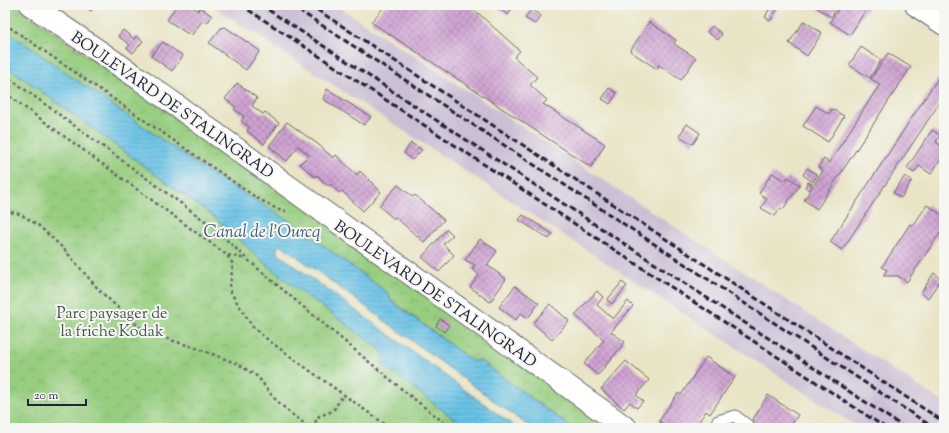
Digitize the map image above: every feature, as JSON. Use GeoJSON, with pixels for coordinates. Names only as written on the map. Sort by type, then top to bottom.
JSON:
{"type":"FeatureCollection","features":[{"type":"Feature","properties":{"kind":"street","name":"BOULEVARD DE STALINGRAD"},"geometry":{"type":"LineString","coordinates":[[31,5],[141,80],[626,428]]}},
{"type":"Feature","properties":{"kind":"street"},"geometry":{"type":"LineString","coordinates":[[916,5],[944,24]]}},
{"type":"Feature","properties":{"kind":"lane"},"geometry":{"type":"LineString","coordinates":[[713,428],[718,421],[735,416],[751,428]]}},
{"type":"Feature","properties":{"kind":"path"},"geometry":{"type":"LineString","coordinates":[[5,24],[257,198],[278,210],[294,211],[310,202]]}},
{"type":"Feature","properties":{"kind":"path"},"geometry":{"type":"LineString","coordinates":[[5,75],[212,226],[248,260],[404,391],[451,428]]}},
{"type":"Feature","properties":{"kind":"path"},"geometry":{"type":"LineString","coordinates":[[5,93],[227,255],[233,264],[230,286],[231,293],[253,327],[285,353],[390,428]]}},
{"type":"Feature","properties":{"kind":"path"},"geometry":{"type":"LineString","coordinates":[[5,211],[20,214],[38,225],[63,248],[99,290],[139,327],[158,336],[192,346],[238,364],[258,377],[273,397],[289,412],[311,428],[319,416],[332,411],[343,395]]}},
{"type":"Feature","properties":{"kind":"path"},"geometry":{"type":"LineString","coordinates":[[227,255],[248,260]]}},
{"type":"Feature","properties":{"kind":"shaded area"},"geometry":{"type":"Polygon","coordinates":[[[211,5],[336,5],[944,403],[944,428],[859,428],[211,5]]]}},
{"type":"Feature","properties":{"kind":"green space"},"geometry":{"type":"Polygon","coordinates":[[[5,5],[15,5],[304,206],[613,428],[572,428],[479,360],[472,361],[390,299],[389,294],[296,225],[208,172],[5,30],[5,5]]]}},
{"type":"Feature","properties":{"kind":"green space","name":"Parc paysager de la friche Kodak"},"geometry":{"type":"Polygon","coordinates":[[[5,65],[217,219],[260,259],[292,285],[380,349],[384,356],[383,364],[466,428],[5,428],[5,65]]]}},
{"type":"Feature","properties":{"kind":"water","name":"Canal de l'Ourcq"},"geometry":{"type":"Polygon","coordinates":[[[5,30],[208,172],[296,225],[389,294],[390,300],[472,361],[479,360],[572,428],[531,428],[283,246],[279,246],[277,248],[277,253],[517,428],[466,428],[382,364],[384,356],[380,349],[292,285],[260,259],[217,219],[5,65],[5,30]]]}},
{"type":"Feature","properties":{"kind":"building"},"geometry":{"type":"Polygon","coordinates":[[[83,5],[96,5],[91,11],[83,5]]]}},
{"type":"Feature","properties":{"kind":"building"},"geometry":{"type":"Polygon","coordinates":[[[139,5],[153,5],[150,9],[147,7],[145,9],[139,5]]]}},
{"type":"Feature","properties":{"kind":"building"},"geometry":{"type":"Polygon","coordinates":[[[177,5],[190,5],[198,11],[200,7],[212,16],[207,23],[203,20],[191,36],[167,20],[177,5]]]}},
{"type":"Feature","properties":{"kind":"building"},"geometry":{"type":"Polygon","coordinates":[[[386,5],[469,5],[520,51],[514,57],[537,77],[530,85],[547,100],[543,104],[605,144],[591,167],[371,22],[386,5]]]}},
{"type":"Feature","properties":{"kind":"building"},"geometry":{"type":"Polygon","coordinates":[[[501,5],[514,5],[508,15],[499,9],[501,5]]]}},
{"type":"Feature","properties":{"kind":"building"},"geometry":{"type":"Polygon","coordinates":[[[761,5],[780,5],[770,21],[765,17],[769,10],[761,5]]]}},
{"type":"Feature","properties":{"kind":"building"},"geometry":{"type":"Polygon","coordinates":[[[813,5],[839,5],[831,17],[813,5]]]}},
{"type":"Feature","properties":{"kind":"building"},"geometry":{"type":"Polygon","coordinates":[[[841,5],[869,5],[850,35],[830,22],[841,5]]]}},
{"type":"Feature","properties":{"kind":"building"},"geometry":{"type":"Polygon","coordinates":[[[531,9],[541,16],[535,24],[525,18],[531,9]]]}},
{"type":"Feature","properties":{"kind":"building"},"geometry":{"type":"Polygon","coordinates":[[[804,21],[822,33],[807,56],[789,43],[804,21]]]}},
{"type":"Feature","properties":{"kind":"building"},"geometry":{"type":"Polygon","coordinates":[[[649,22],[676,40],[674,44],[696,58],[681,80],[659,65],[657,69],[630,51],[649,22]]]}},
{"type":"Feature","properties":{"kind":"building"},"geometry":{"type":"Polygon","coordinates":[[[712,26],[722,34],[718,40],[707,32],[712,26]]]}},
{"type":"Feature","properties":{"kind":"building"},"geometry":{"type":"Polygon","coordinates":[[[225,27],[260,51],[246,70],[209,43],[221,28],[225,27]]]}},
{"type":"Feature","properties":{"kind":"building"},"geometry":{"type":"Polygon","coordinates":[[[123,30],[134,39],[136,36],[143,41],[133,53],[127,48],[130,45],[118,36],[123,30]]]}},
{"type":"Feature","properties":{"kind":"building"},"geometry":{"type":"Polygon","coordinates":[[[163,42],[183,56],[172,71],[151,56],[163,42]]]}},
{"type":"Feature","properties":{"kind":"building"},"geometry":{"type":"Polygon","coordinates":[[[861,47],[881,60],[870,78],[849,65],[861,47]]]}},
{"type":"Feature","properties":{"kind":"building"},"geometry":{"type":"Polygon","coordinates":[[[888,53],[911,67],[817,209],[804,200],[823,171],[818,167],[824,159],[829,163],[880,84],[871,79],[888,53]]]}},
{"type":"Feature","properties":{"kind":"building"},"geometry":{"type":"Polygon","coordinates":[[[944,69],[944,96],[842,250],[830,242],[944,69]]]}},
{"type":"Feature","properties":{"kind":"building"},"geometry":{"type":"Polygon","coordinates":[[[237,83],[257,98],[252,106],[263,114],[265,112],[279,123],[264,144],[247,131],[249,127],[241,121],[244,116],[234,109],[236,107],[225,99],[237,83]]]}},
{"type":"Feature","properties":{"kind":"building"},"geometry":{"type":"Polygon","coordinates":[[[609,88],[617,93],[610,104],[602,99],[609,88]]]}},
{"type":"Feature","properties":{"kind":"building"},"geometry":{"type":"Polygon","coordinates":[[[327,89],[371,117],[364,125],[323,99],[327,89]]]}},
{"type":"Feature","properties":{"kind":"building"},"geometry":{"type":"Polygon","coordinates":[[[816,106],[829,114],[832,109],[844,116],[828,142],[803,126],[816,106]]]}},
{"type":"Feature","properties":{"kind":"building"},"geometry":{"type":"Polygon","coordinates":[[[287,122],[319,145],[333,158],[336,155],[357,175],[360,171],[381,192],[363,211],[342,191],[339,193],[330,184],[328,186],[317,175],[315,177],[300,164],[309,155],[298,146],[287,161],[269,146],[287,122]]]}},
{"type":"Feature","properties":{"kind":"building"},"geometry":{"type":"Polygon","coordinates":[[[687,124],[700,133],[693,144],[679,136],[687,124]]]}},
{"type":"Feature","properties":{"kind":"building"},"geometry":{"type":"Polygon","coordinates":[[[932,130],[940,135],[936,142],[944,148],[944,154],[931,174],[919,166],[914,173],[907,168],[932,130]]]}},
{"type":"Feature","properties":{"kind":"building"},"geometry":{"type":"Polygon","coordinates":[[[411,143],[422,150],[412,160],[404,153],[411,143]]]}},
{"type":"Feature","properties":{"kind":"building"},"geometry":{"type":"Polygon","coordinates":[[[807,168],[818,175],[813,182],[803,175],[807,168]]]}},
{"type":"Feature","properties":{"kind":"building"},"geometry":{"type":"Polygon","coordinates":[[[772,173],[785,181],[788,177],[800,185],[783,209],[781,208],[775,216],[761,208],[767,199],[759,193],[772,173]]]}},
{"type":"Feature","properties":{"kind":"building"},"geometry":{"type":"Polygon","coordinates":[[[905,176],[912,180],[901,198],[893,193],[905,176]]]}},
{"type":"Feature","properties":{"kind":"building"},"geometry":{"type":"Polygon","coordinates":[[[808,182],[812,184],[809,190],[805,187],[808,182]]]}},
{"type":"Feature","properties":{"kind":"building"},"geometry":{"type":"Polygon","coordinates":[[[398,185],[413,197],[415,195],[444,220],[424,242],[395,217],[394,219],[379,206],[398,185]]]}},
{"type":"Feature","properties":{"kind":"building"},"geometry":{"type":"Polygon","coordinates":[[[927,205],[944,216],[944,227],[907,282],[898,276],[883,276],[887,270],[882,267],[910,224],[913,226],[927,205]]]}},
{"type":"Feature","properties":{"kind":"building"},"geometry":{"type":"Polygon","coordinates":[[[523,215],[553,234],[549,239],[519,220],[523,215]]]}},
{"type":"Feature","properties":{"kind":"building"},"geometry":{"type":"Polygon","coordinates":[[[447,229],[453,235],[443,244],[454,255],[439,272],[422,257],[447,229]]]}},
{"type":"Feature","properties":{"kind":"building"},"geometry":{"type":"Polygon","coordinates":[[[480,239],[497,251],[487,265],[506,279],[490,302],[470,287],[479,275],[472,269],[475,265],[465,260],[480,239]]]}},
{"type":"Feature","properties":{"kind":"building"},"geometry":{"type":"Polygon","coordinates":[[[934,273],[941,279],[928,298],[921,293],[934,273]]]}},
{"type":"Feature","properties":{"kind":"building"},"geometry":{"type":"Polygon","coordinates":[[[622,282],[627,286],[612,304],[607,300],[622,282]]]}},
{"type":"Feature","properties":{"kind":"building"},"geometry":{"type":"Polygon","coordinates":[[[515,286],[539,303],[528,318],[521,313],[516,320],[499,307],[515,286]]]}},
{"type":"Feature","properties":{"kind":"building"},"geometry":{"type":"Polygon","coordinates":[[[597,291],[603,297],[597,305],[613,319],[628,301],[633,306],[611,332],[625,342],[598,375],[584,364],[604,340],[575,315],[597,291]]]}},
{"type":"Feature","properties":{"kind":"building"},"geometry":{"type":"Polygon","coordinates":[[[550,304],[569,321],[552,340],[533,323],[550,304]]]}},
{"type":"Feature","properties":{"kind":"building"},"geometry":{"type":"Polygon","coordinates":[[[440,319],[449,325],[444,332],[436,326],[440,319]]]}},
{"type":"Feature","properties":{"kind":"building"},"geometry":{"type":"Polygon","coordinates":[[[706,357],[735,377],[710,414],[706,411],[695,428],[659,428],[662,423],[659,421],[678,393],[681,395],[706,357]]]}},
{"type":"Feature","properties":{"kind":"building"},"geometry":{"type":"Polygon","coordinates":[[[626,361],[649,380],[636,395],[643,401],[637,408],[630,402],[624,409],[601,389],[626,361]]]}},
{"type":"Feature","properties":{"kind":"building"},"geometry":{"type":"Polygon","coordinates":[[[768,395],[798,415],[789,428],[757,428],[750,424],[768,395]]]}},
{"type":"Feature","properties":{"kind":"railway"},"geometry":{"type":"LineString","coordinates":[[241,5],[886,428]]}},
{"type":"Feature","properties":{"kind":"railway"},"geometry":{"type":"LineString","coordinates":[[261,5],[905,428]]}},
{"type":"Feature","properties":{"kind":"railway"},"geometry":{"type":"LineString","coordinates":[[291,5],[934,428]]}},
{"type":"Feature","properties":{"kind":"railway"},"geometry":{"type":"LineString","coordinates":[[310,5],[944,422]]}}]}
